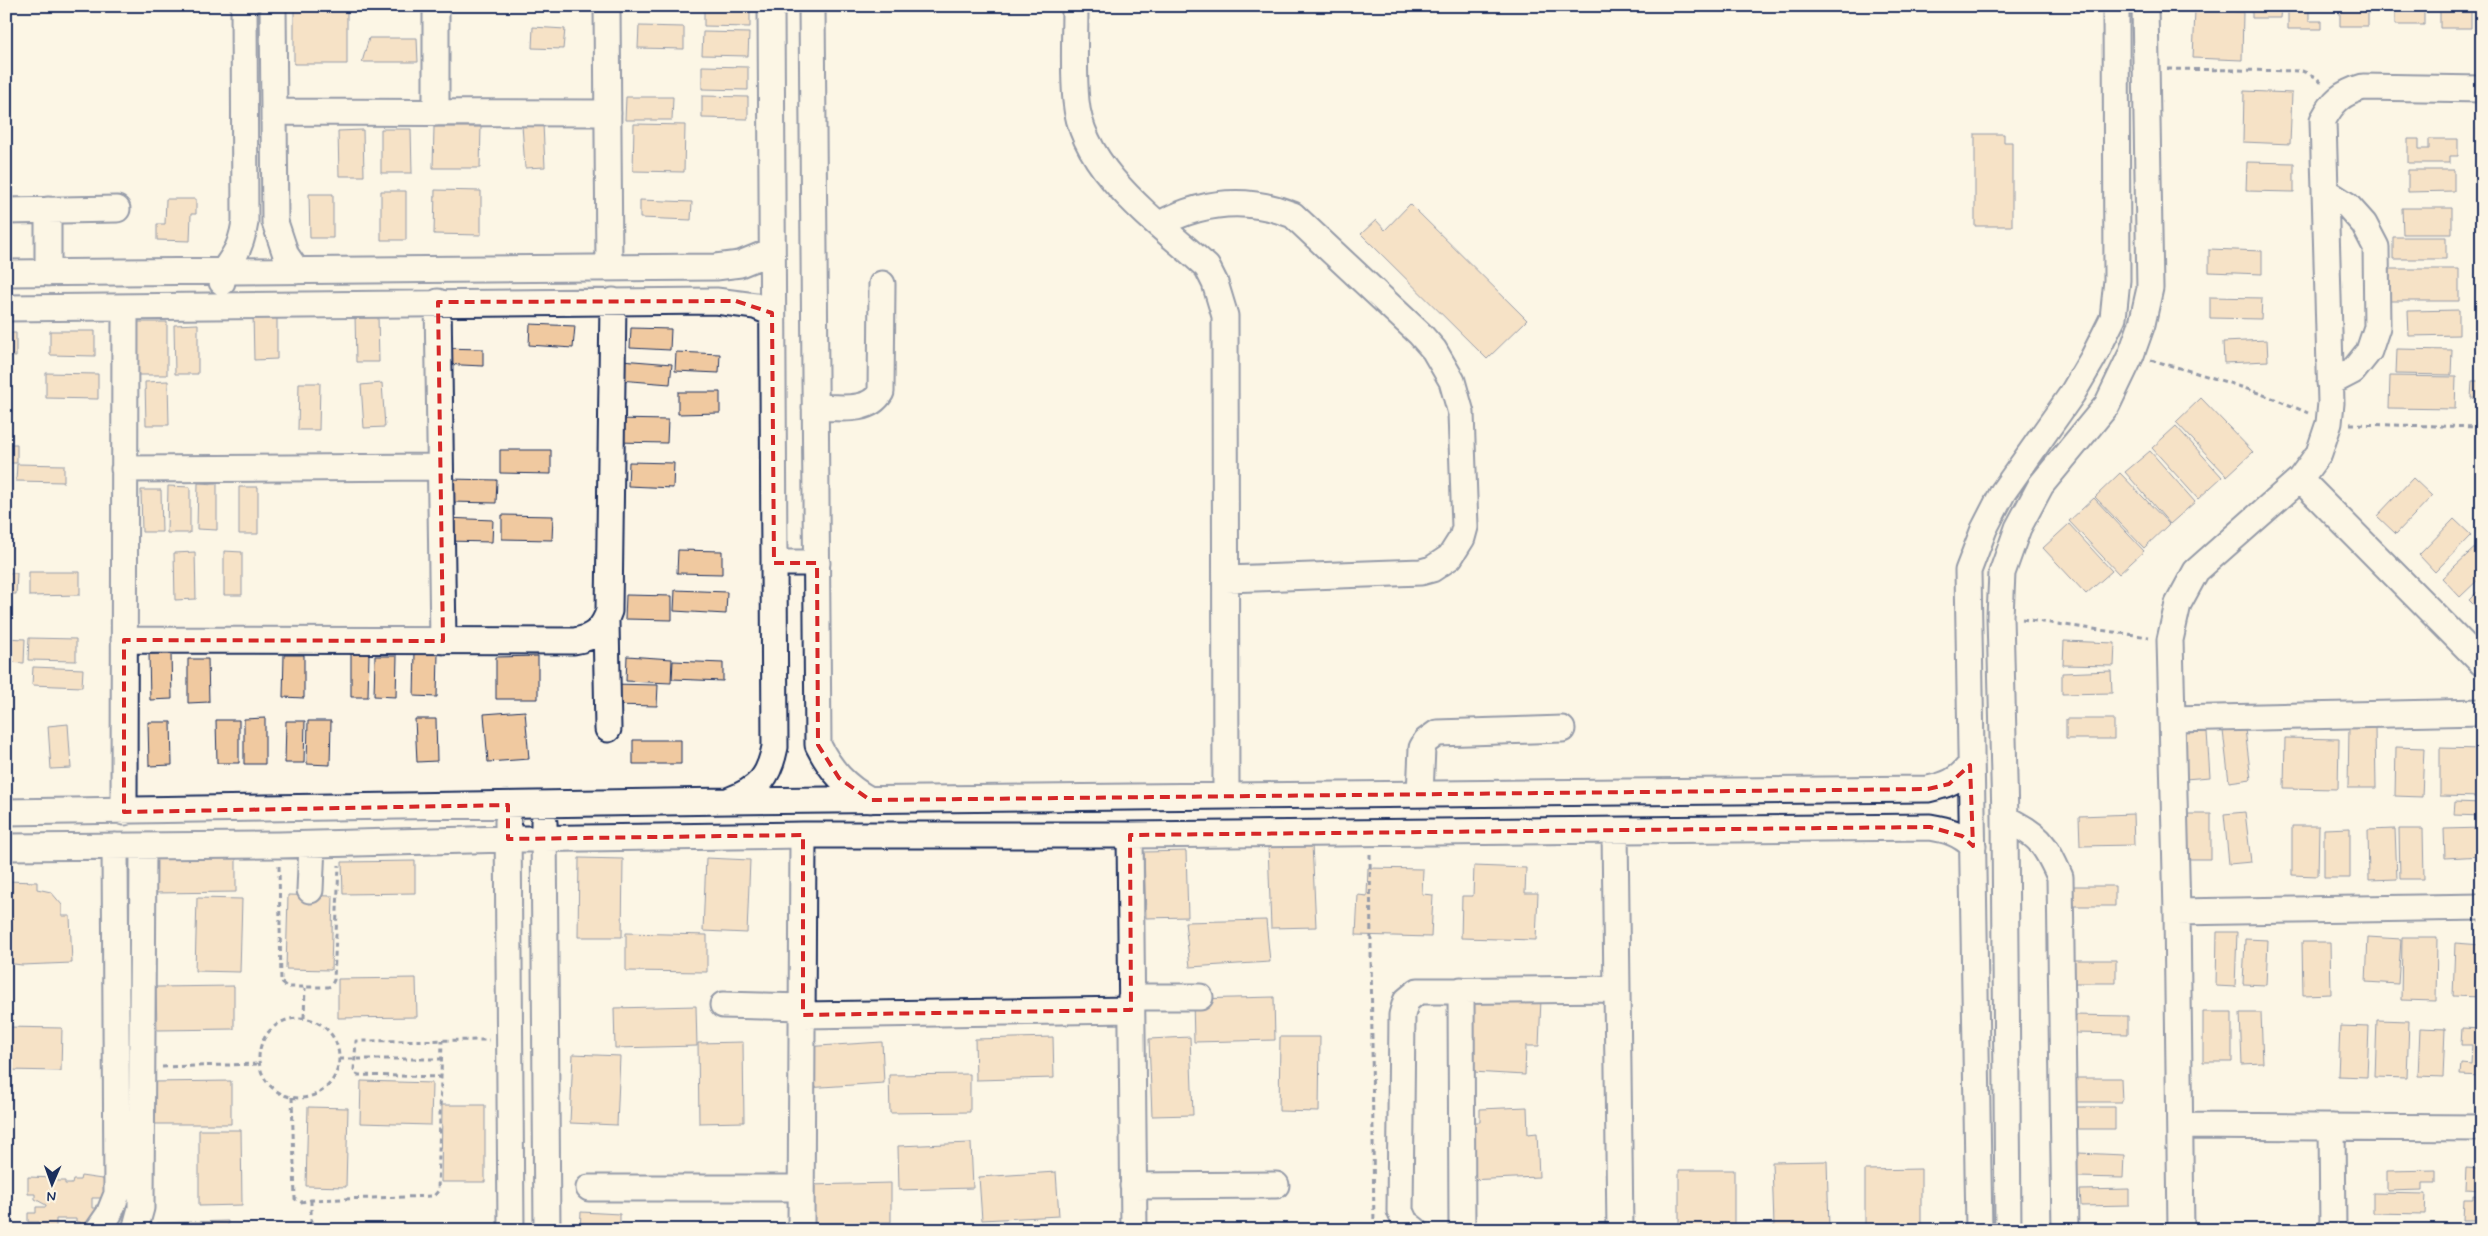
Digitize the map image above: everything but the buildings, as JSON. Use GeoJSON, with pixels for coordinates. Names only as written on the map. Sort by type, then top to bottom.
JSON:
{"type":"FeatureCollection","features":[{"type":"Feature","properties":{"kind":"street"},"geometry":{"type":"LineString","coordinates":[[222,305],[222,272],[234,257],[242,240],[245,222],[244,6]]}},
{"type":"Feature","properties":{"kind":"street"},"geometry":{"type":"LineString","coordinates":[[273,6],[275,222],[286,255],[297,271]]}},
{"type":"Feature","properties":{"kind":"street"},"geometry":{"type":"LineString","coordinates":[[436,6],[436,112]]}},
{"type":"Feature","properties":{"kind":"street"},"geometry":{"type":"LineString","coordinates":[[607,6],[609,268]]}},
{"type":"Feature","properties":{"kind":"street"},"geometry":{"type":"LineString","coordinates":[[729,801],[747,794],[761,782],[771,765],[775,747],[771,6]]}},
{"type":"Feature","properties":{"kind":"street"},"geometry":{"type":"LineString","coordinates":[[812,6],[818,745],[827,763],[838,778],[853,791],[870,800]]}},
{"type":"Feature","properties":{"kind":"street"},"geometry":{"type":"LineString","coordinates":[[1075,6],[1076,102],[1086,141],[1105,172],[1207,267],[1215,283],[1225,316],[1226,796]]}},
{"type":"Feature","properties":{"kind":"street"},"geometry":{"type":"LineString","coordinates":[[1979,1230],[1968,571],[1984,529],[2003,492],[2072,394],[2113,318],[2117,280],[2118,131],[2116,6]]}},
{"type":"Feature","properties":{"kind":"street"},"geometry":{"type":"LineString","coordinates":[[2008,1230],[2005,818],[2000,616],[2002,573],[2018,528],[2041,485],[2107,405],[2131,355],[2142,324],[2150,288],[2144,69],[2145,6]]}},
{"type":"Feature","properties":{"kind":"street"},"geometry":{"type":"LineString","coordinates":[[2181,1230],[2177,912],[2170,640],[2178,604],[2196,571],[2300,479],[2319,453],[2330,423],[2323,120],[2332,104],[2346,92],[2363,87],[2482,88]]}},
{"type":"Feature","properties":{"kind":"street"},"geometry":{"type":"LineString","coordinates":[[274,112],[608,113]]}},
{"type":"Feature","properties":{"kind":"street"},"geometry":{"type":"LineString","coordinates":[[2118,131],[2146,131]]}},
{"type":"Feature","properties":{"kind":"street"},"geometry":{"type":"LineString","coordinates":[[2325,191],[2347,205],[2359,218],[2376,247],[2377,327],[2369,351],[2352,371],[2330,383]]}},
{"type":"Feature","properties":{"kind":"street"},"geometry":{"type":"LineString","coordinates":[[1160,224],[1195,208],[1232,203],[1266,206],[1293,215],[1420,334],[1434,350],[1452,381],[1461,413],[1465,527],[1457,548],[1442,564],[1421,572],[1226,579]]}},
{"type":"Feature","properties":{"kind":"street"},"geometry":{"type":"LineString","coordinates":[[6,211],[117,209]]}},
{"type":"Feature","properties":{"kind":"street"},"geometry":{"type":"LineString","coordinates":[[48,210],[48,273]]}},
{"type":"Feature","properties":{"kind":"street"},"geometry":{"type":"LineString","coordinates":[[245,222],[275,222]]}},
{"type":"Feature","properties":{"kind":"street"},"geometry":{"type":"LineString","coordinates":[[6,273],[716,267],[740,264],[772,251]]}},
{"type":"Feature","properties":{"kind":"street"},"geometry":{"type":"LineString","coordinates":[[716,267],[716,301]]}},
{"type":"Feature","properties":{"kind":"street"},"geometry":{"type":"LineString","coordinates":[[815,407],[860,408],[874,402],[880,392],[882,284]]}},
{"type":"Feature","properties":{"kind":"street"},"geometry":{"type":"LineString","coordinates":[[608,729],[606,622],[610,610],[613,301]]}},
{"type":"Feature","properties":{"kind":"street"},"geometry":{"type":"LineString","coordinates":[[6,308],[438,302],[716,301],[755,306],[772,313]]}},
{"type":"Feature","properties":{"kind":"street"},"geometry":{"type":"LineString","coordinates":[[438,302],[443,641]]}},
{"type":"Feature","properties":{"kind":"street"},"geometry":{"type":"LineString","coordinates":[[124,812],[125,307]]}},
{"type":"Feature","properties":{"kind":"street"},"geometry":{"type":"LineString","coordinates":[[124,469],[440,467]]}},
{"type":"Feature","properties":{"kind":"street"},"geometry":{"type":"LineString","coordinates":[[2300,479],[2482,662]]}},
{"type":"Feature","properties":{"kind":"street"},"geometry":{"type":"LineString","coordinates":[[774,563],[817,563]]}},
{"type":"Feature","properties":{"kind":"street"},"geometry":{"type":"LineString","coordinates":[[124,640],[574,640],[587,639],[598,632],[606,622]]}},
{"type":"Feature","properties":{"kind":"street"},"geometry":{"type":"LineString","coordinates":[[2172,719],[2482,712]]}},
{"type":"Feature","properties":{"kind":"street"},"geometry":{"type":"LineString","coordinates":[[1420,794],[1422,748],[1426,741],[1438,733],[1562,729]]}},
{"type":"Feature","properties":{"kind":"street"},"geometry":{"type":"LineString","coordinates":[[6,812],[124,812],[729,801],[1928,789],[1949,784],[1960,777],[1970,765]]}},
{"type":"Feature","properties":{"kind":"street"},"geometry":{"type":"LineString","coordinates":[[544,804],[547,1230]]}},
{"type":"Feature","properties":{"kind":"street"},"geometry":{"type":"LineString","coordinates":[[508,805],[511,1230]]}},
{"type":"Feature","properties":{"kind":"street"},"geometry":{"type":"LineString","coordinates":[[2005,818],[2034,834],[2050,854],[2060,877],[2066,1230]]}},
{"type":"Feature","properties":{"kind":"street"},"geometry":{"type":"LineString","coordinates":[[6,846],[312,845],[508,838],[803,835],[1130,835],[1930,827],[1950,830],[1962,836],[1973,846]]}},
{"type":"Feature","properties":{"kind":"street"},"geometry":{"type":"LineString","coordinates":[[1615,831],[1620,1230]]}},
{"type":"Feature","properties":{"kind":"street"},"geometry":{"type":"LineString","coordinates":[[801,1230],[803,835]]}},
{"type":"Feature","properties":{"kind":"street"},"geometry":{"type":"LineString","coordinates":[[1130,835],[1134,1230]]}},
{"type":"Feature","properties":{"kind":"street"},"geometry":{"type":"LineString","coordinates":[[310,890],[312,845]]}},
{"type":"Feature","properties":{"kind":"street"},"geometry":{"type":"LineString","coordinates":[[98,1230],[110,1214],[117,1194],[115,846]]}},
{"type":"Feature","properties":{"kind":"street"},"geometry":{"type":"LineString","coordinates":[[135,1230],[141,1208],[143,846]]}},
{"type":"Feature","properties":{"kind":"street"},"geometry":{"type":"LineString","coordinates":[[2177,912],[2482,907]]}},
{"type":"Feature","properties":{"kind":"street"},"geometry":{"type":"LineString","coordinates":[[1415,1230],[1405,1222],[1400,1211],[1402,1015],[1406,1001],[1418,991],[1617,989]]}},
{"type":"Feature","properties":{"kind":"street"},"geometry":{"type":"LineString","coordinates":[[1461,990],[1462,1230]]}},
{"type":"Feature","properties":{"kind":"street"},"geometry":{"type":"LineString","coordinates":[[723,1005],[803,1011],[1131,1003],[1200,997]]}},
{"type":"Feature","properties":{"kind":"street"},"geometry":{"type":"LineString","coordinates":[[2180,1126],[2482,1128]]}},
{"type":"Feature","properties":{"kind":"street"},"geometry":{"type":"LineString","coordinates":[[2332,1127],[2333,1230]]}},
{"type":"Feature","properties":{"kind":"street"},"geometry":{"type":"LineString","coordinates":[[1133,1186],[1276,1185]]}},
{"type":"Feature","properties":{"kind":"street"},"geometry":{"type":"LineString","coordinates":[[589,1188],[802,1188]]}},
{"type":"Feature","properties":{"kind":"path"},"geometry":{"type":"LineString","coordinates":[[2144,69],[2302,71],[2316,78],[2327,89],[2332,104]]}},
{"type":"Feature","properties":{"kind":"path"},"geometry":{"type":"LineString","coordinates":[[2131,355],[2232,383],[2272,397],[2330,423],[2482,427]]}},
{"type":"Feature","properties":{"kind":"path"},"geometry":{"type":"LineString","coordinates":[[2000,616],[2170,640]]}},
{"type":"Feature","properties":{"kind":"path"},"geometry":{"type":"LineString","coordinates":[[1369,833],[1374,1230]]}},
{"type":"Feature","properties":{"kind":"path"},"geometry":{"type":"LineString","coordinates":[[279,845],[281,982],[287,987],[305,988],[328,987],[333,984],[340,844]]}},
{"type":"Feature","properties":{"kind":"path"},"geometry":{"type":"LineString","coordinates":[[304,1018],[305,988]]}},
{"type":"Feature","properties":{"kind":"path"},"geometry":{"type":"LineString","coordinates":[[304,1018],[322,1025],[329,1032],[338,1049],[339,1058],[336,1073],[328,1086],[312,1096],[292,1098],[274,1090],[262,1074],[259,1064],[261,1043],[270,1030],[283,1021],[304,1018]]}},
{"type":"Feature","properties":{"kind":"path"},"geometry":{"type":"LineString","coordinates":[[442,1076],[358,1075],[354,1070],[355,1043],[358,1040],[510,1040]]}},
{"type":"Feature","properties":{"kind":"path"},"geometry":{"type":"LineString","coordinates":[[292,1098],[293,1196],[301,1202],[311,1200],[434,1196],[437,1194],[442,1040]]}},
{"type":"Feature","properties":{"kind":"path"},"geometry":{"type":"LineString","coordinates":[[339,1058],[442,1059]]}},
{"type":"Feature","properties":{"kind":"path"},"geometry":{"type":"LineString","coordinates":[[142,1067],[259,1064]]}},
{"type":"Feature","properties":{"kind":"path"},"geometry":{"type":"LineString","coordinates":[[311,1200],[311,1230]]}},
{"type":"Feature","properties":{"kind":"highlighted area"},"geometry":{"type":"Polygon","coordinates":[[[736,301],[772,313],[774,563],[817,563],[818,745],[839,778],[870,800],[1928,789],[1949,784],[1970,765],[1973,846],[1962,836],[1930,827],[1130,835],[1131,1010],[803,1015],[803,835],[508,839],[508,805],[124,812],[124,640],[443,641],[438,302],[736,301]]]}}]}
